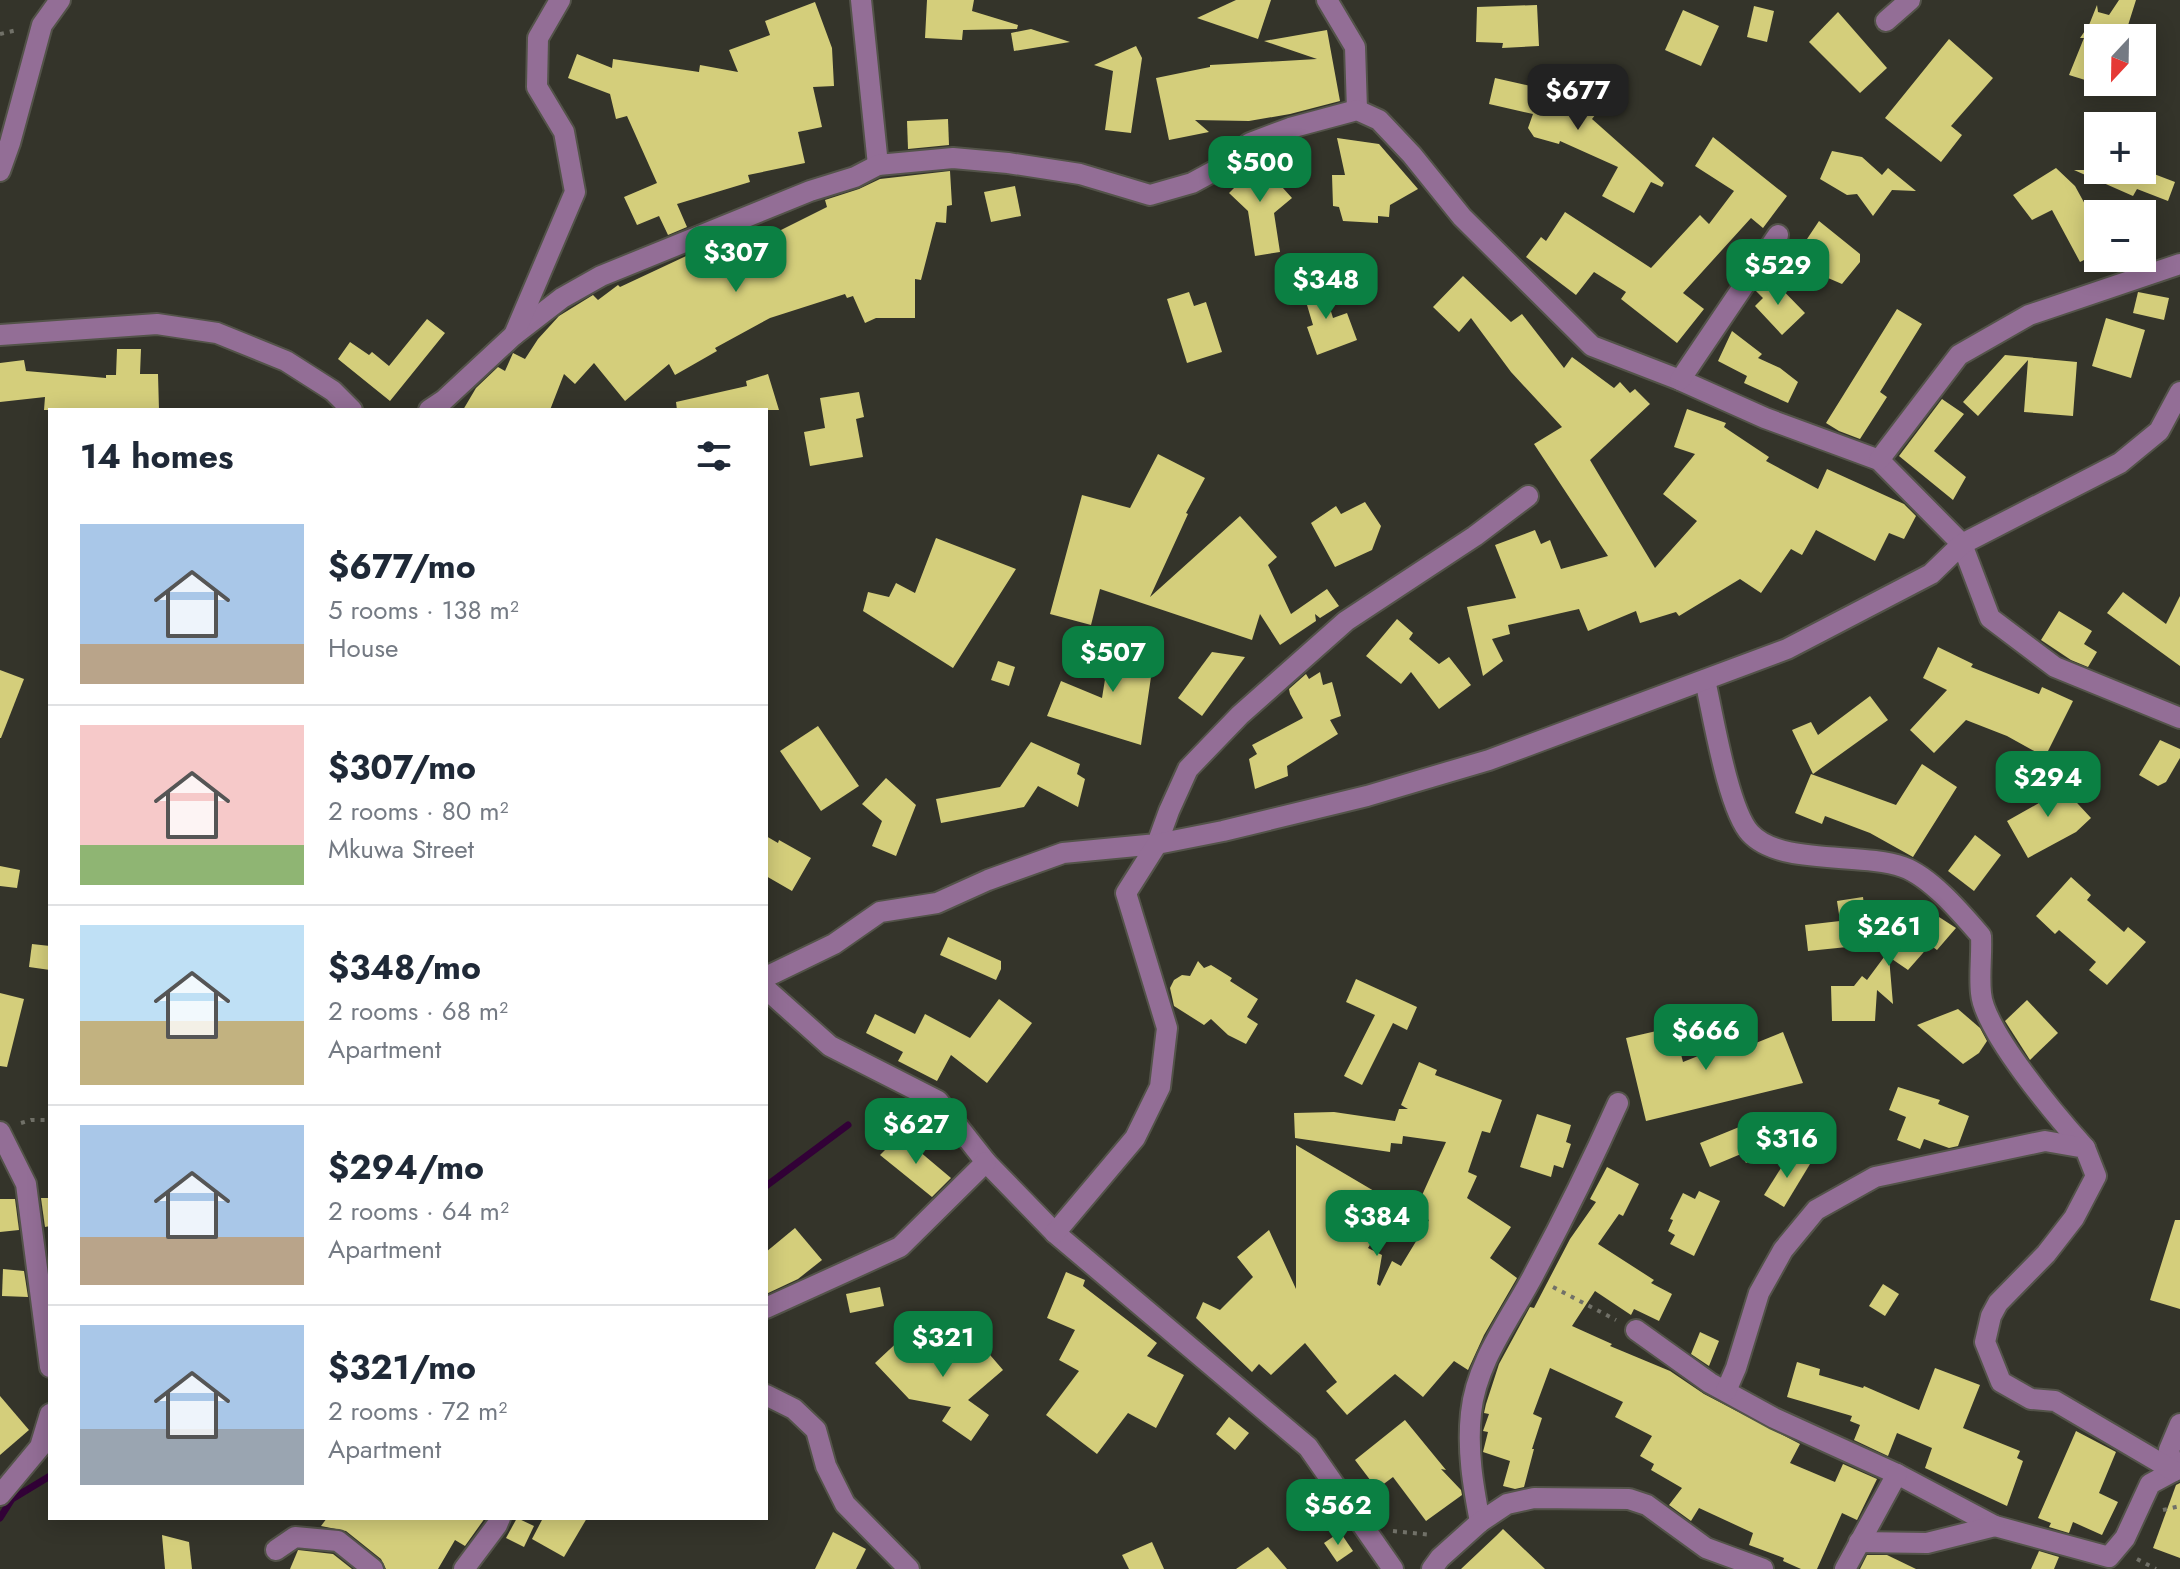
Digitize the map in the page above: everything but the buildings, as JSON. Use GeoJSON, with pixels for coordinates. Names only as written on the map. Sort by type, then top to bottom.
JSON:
{"type":"FeatureCollection","features":[{"type":"Feature","properties":{"kind":"street"},"geometry":{"type":"LineString","coordinates":[[0,171],[42,25],[60,0]]}},
{"type":"Feature","properties":{"kind":"street"},"geometry":{"type":"LineString","coordinates":[[514,335],[575,192],[564,132],[537,87],[538,38],[560,0]]}},
{"type":"Feature","properties":{"kind":"street"},"geometry":{"type":"LineString","coordinates":[[861,0],[878,165]]}},
{"type":"Feature","properties":{"kind":"street"},"geometry":{"type":"LineString","coordinates":[[1327,0],[1355,47],[1357,110]]}},
{"type":"Feature","properties":{"kind":"street"},"geometry":{"type":"LineString","coordinates":[[1886,21],[1910,0]]}},
{"type":"Feature","properties":{"kind":"street"},"geometry":{"type":"LineString","coordinates":[[432,408],[514,335],[562,298],[601,276],[810,191],[855,177],[878,165],[953,158],[1008,163],[1080,174],[1150,195],[1204,177],[1250,143],[1290,128],[1357,110],[1379,120],[1462,217],[1592,346],[1680,380],[1765,418],[1879,460],[1962,544],[1990,618],[2055,667],[2180,718]]}},
{"type":"Feature","properties":{"kind":"street"},"geometry":{"type":"LineString","coordinates":[[1680,380],[1778,235]]}},
{"type":"Feature","properties":{"kind":"street"},"geometry":{"type":"LineString","coordinates":[[1879,460],[1959,355],[2029,315],[2180,264]]}},
{"type":"Feature","properties":{"kind":"street"},"geometry":{"type":"LineString","coordinates":[[0,335],[157,324],[217,333],[286,361],[333,391],[350,408]]}},
{"type":"Feature","properties":{"kind":"street"},"geometry":{"type":"LineString","coordinates":[[768,976],[834,944],[880,912],[937,903],[988,880],[1063,853],[1157,844],[1380,792],[1489,760],[1787,649],[1931,574],[1962,544],[2120,463],[2159,431],[2180,392]]}},
{"type":"Feature","properties":{"kind":"street"},"geometry":{"type":"LineString","coordinates":[[1055,1233],[1135,1138],[1160,1087],[1167,1028],[1126,893],[1157,844],[1188,769],[1240,715],[1346,621],[1475,536],[1528,496]]}},
{"type":"Feature","properties":{"kind":"street"},"geometry":{"type":"LineString","coordinates":[[1705,680],[1734,805],[1750,833],[1781,852],[1905,867],[1948,898],[1981,936],[1980,994],[1987,1014],[2057,1117],[2085,1148],[2096,1176],[2074,1218],[2056,1242],[1998,1303],[1991,1316],[1985,1342],[2001,1382],[2031,1399],[2055,1401],[2174,1471]]}},
{"type":"Feature","properties":{"kind":"street"},"geometry":{"type":"LineString","coordinates":[[768,991],[830,1046],[938,1101],[986,1162],[1055,1233],[1308,1447],[1393,1569]]}},
{"type":"Feature","properties":{"kind":"street"},"geometry":{"type":"LineString","coordinates":[[1480,1522],[1469,1460],[1471,1410],[1478,1384],[1497,1339],[1533,1277],[1618,1103]]}},
{"type":"Feature","properties":{"kind":"street"},"geometry":{"type":"LineString","coordinates":[[5,1130],[26,1184],[48,1352]]}},
{"type":"Feature","properties":{"kind":"street"},"geometry":{"type":"LineString","coordinates":[[1726,1391],[1759,1293],[1783,1250],[1816,1210],[1875,1177],[2045,1141],[2085,1148]]}},
{"type":"Feature","properties":{"kind":"street"},"geometry":{"type":"LineString","coordinates":[[768,1307],[900,1247],[986,1162]]}},
{"type":"Feature","properties":{"kind":"street"},"geometry":{"type":"LineString","coordinates":[[1636,1330],[1710,1383],[1774,1418],[1897,1474],[1995,1526],[2109,1557],[2125,1538],[2150,1484],[2174,1471]]}},
{"type":"Feature","properties":{"kind":"street"},"geometry":{"type":"LineString","coordinates":[[768,1396],[794,1409],[816,1430],[826,1466],[845,1504],[909,1569]]}},
{"type":"Feature","properties":{"kind":"street"},"geometry":{"type":"LineString","coordinates":[[2174,1471],[2169,1450],[2180,1424]]}},
{"type":"Feature","properties":{"kind":"street"},"geometry":{"type":"LineString","coordinates":[[0,1495],[45,1445]]}},
{"type":"Feature","properties":{"kind":"street"},"geometry":{"type":"LineString","coordinates":[[1845,1569],[1897,1474]]}},
{"type":"Feature","properties":{"kind":"street"},"geometry":{"type":"LineString","coordinates":[[1432,1569],[1480,1522],[1507,1504],[1534,1498],[1629,1499],[1647,1505],[1706,1548],[1763,1569]]}},
{"type":"Feature","properties":{"kind":"street"},"geometry":{"type":"LineString","coordinates":[[464,1569],[499,1520]]}},
{"type":"Feature","properties":{"kind":"street"},"geometry":{"type":"LineString","coordinates":[[1859,1542],[1927,1543],[1995,1526]]}},
{"type":"Feature","properties":{"kind":"street"},"geometry":{"type":"LineString","coordinates":[[276,1550],[295,1537],[338,1541],[373,1569]]}},
{"type":"Feature","properties":{"kind":"path"},"geometry":{"type":"LineString","coordinates":[[5,1130],[31,1120],[48,1120]]}},
{"type":"Feature","properties":{"kind":"path"},"geometry":{"type":"LineString","coordinates":[[1533,1277],[1636,1330]]}},
{"type":"Feature","properties":{"kind":"path"},"geometry":{"type":"LineString","coordinates":[[1364,1525],[1430,1536],[1443,1532]]}},
{"type":"Feature","properties":{"kind":"waterway"},"geometry":{"type":"LineString","coordinates":[[768,1185],[848,1125]]}},
{"type":"Feature","properties":{"kind":"waterway"},"geometry":{"type":"LineString","coordinates":[[0,1518],[12,1499],[48,1477]]}}]}
